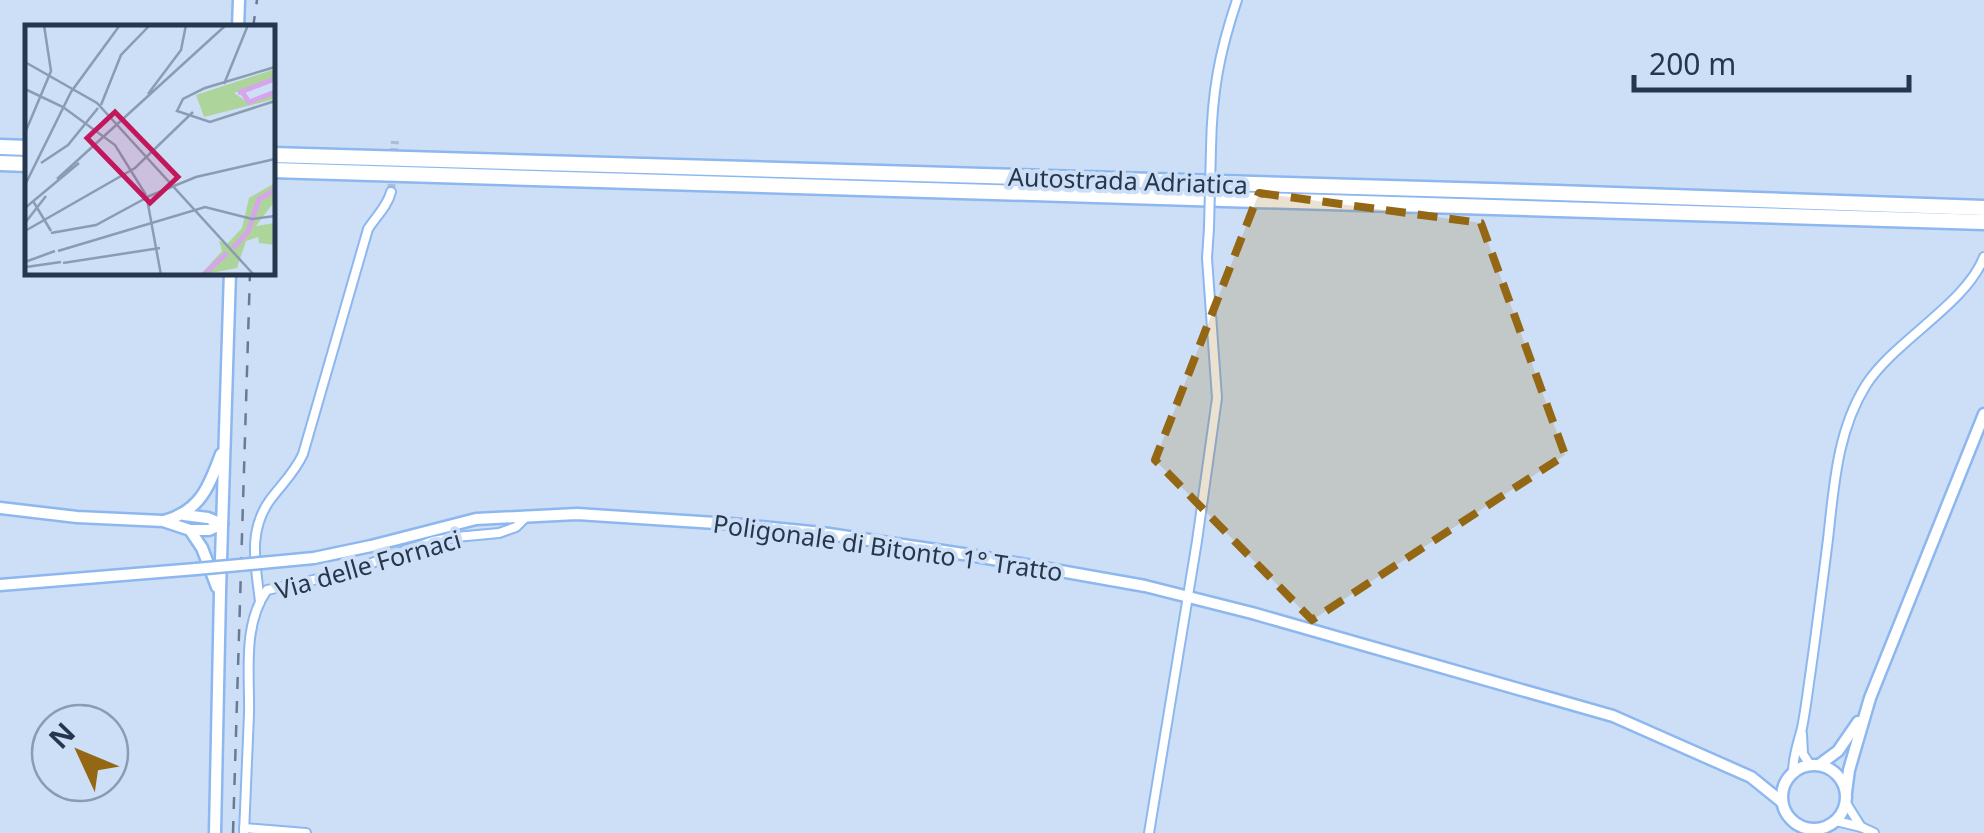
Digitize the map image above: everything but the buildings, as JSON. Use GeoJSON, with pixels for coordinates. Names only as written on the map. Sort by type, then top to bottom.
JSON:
{"type":"FeatureCollection","features":[{"type":"Feature","properties":{"kind":"highway"},"geometry":{"type":"LineString","coordinates":[[0,147],[25,148]]}},
{"type":"Feature","properties":{"kind":"highway","name":"Autostrada Adriatica"},"geometry":{"type":"LineString","coordinates":[[275,155],[1984,208]]}},
{"type":"Feature","properties":{"kind":"highway"},"geometry":{"type":"LineString","coordinates":[[0,163],[25,164]]}},
{"type":"Feature","properties":{"kind":"highway","name":"Autostrada Adriatica"},"geometry":{"type":"LineString","coordinates":[[275,170],[1984,222]]}},
{"type":"Feature","properties":{"kind":"main road"},"geometry":{"type":"LineString","coordinates":[[238,25],[239,0]]}},
{"type":"Feature","properties":{"kind":"main road"},"geometry":{"type":"LineString","coordinates":[[215,833],[230,275]]}},
{"type":"Feature","properties":{"kind":"main road"},"geometry":{"type":"LineString","coordinates":[[1790,776],[1783,787],[1782,802],[1787,814],[1799,828],[1830,826],[1846,798],[1849,770],[1870,698],[1984,414]]}},
{"type":"Feature","properties":{"kind":"main road"},"geometry":{"type":"LineString","coordinates":[[163,521],[192,509],[210,483],[224,444]]}},
{"type":"Feature","properties":{"kind":"main road"},"geometry":{"type":"LineString","coordinates":[[0,508],[163,521],[190,530],[209,530],[222,524]]}},
{"type":"Feature","properties":{"kind":"main road","name":"Poligonale di Bitonto 1° Tratto"},"geometry":{"type":"LineString","coordinates":[[0,585],[314,558],[476,519],[528,515],[576,514],[822,534],[1077,573],[1252,613],[1612,716],[1751,777]]}},
{"type":"Feature","properties":{"kind":"main road"},"geometry":{"type":"LineString","coordinates":[[181,515],[222,524]]}},
{"type":"Feature","properties":{"kind":"main road"},"geometry":{"type":"LineString","coordinates":[[190,530],[220,592]]}},
{"type":"Feature","properties":{"kind":"main road"},"geometry":{"type":"LineString","coordinates":[[1751,777],[1771,780],[1790,776],[1838,751],[1870,698]]}},
{"type":"Feature","properties":{"kind":"main road"},"geometry":{"type":"LineString","coordinates":[[1815,765],[1838,774],[1846,798]]}},
{"type":"Feature","properties":{"kind":"main road"},"geometry":{"type":"LineString","coordinates":[[1751,777],[1782,802]]}},
{"type":"Feature","properties":{"kind":"street"},"geometry":{"type":"LineString","coordinates":[[1149,833],[1217,398],[1207,258],[1212,102],[1218,63],[1236,0]]}},
{"type":"Feature","properties":{"kind":"street"},"geometry":{"type":"LineString","coordinates":[[260,602],[254,546],[258,522],[304,454],[368,229],[386,208],[392,192]]}},
{"type":"Feature","properties":{"kind":"street"},"geometry":{"type":"LineString","coordinates":[[1815,765],[1803,754],[1802,730],[1832,495],[1845,427],[1867,383],[1968,284],[1984,257]]}},
{"type":"Feature","properties":{"kind":"street","name":"Via delle Fornaci"},"geometry":{"type":"LineString","coordinates":[[244,831],[248,648],[267,590],[315,582],[433,541],[500,533],[516,527],[528,515]]}},
{"type":"Feature","properties":{"kind":"street"},"geometry":{"type":"LineString","coordinates":[[1790,776],[1802,730]]}},
{"type":"Feature","properties":{"kind":"street"},"geometry":{"type":"LineString","coordinates":[[1846,798],[1861,827]]}},
{"type":"Feature","properties":{"kind":"street"},"geometry":{"type":"LineString","coordinates":[[1830,826],[1861,827],[1874,833]]}},
{"type":"Feature","properties":{"kind":"street"},"geometry":{"type":"LineString","coordinates":[[244,831],[306,833]]}},
{"type":"Feature","properties":{"kind":"highlighted area"},"geometry":{"type":"Polygon","coordinates":[[[1259,193],[1481,223],[1565,455],[1312,620],[1155,460],[1259,193]]]}},
{"type":"Feature","properties":{"kind":"tunnel"},"geometry":{"type":"LineString","coordinates":[[391,192],[395,141]]}},
{"type":"Feature","properties":{"kind":"railway"},"geometry":{"type":"LineString","coordinates":[[253,25],[257,0]]}},
{"type":"Feature","properties":{"kind":"railway"},"geometry":{"type":"LineString","coordinates":[[233,833],[250,275]]}}]}
